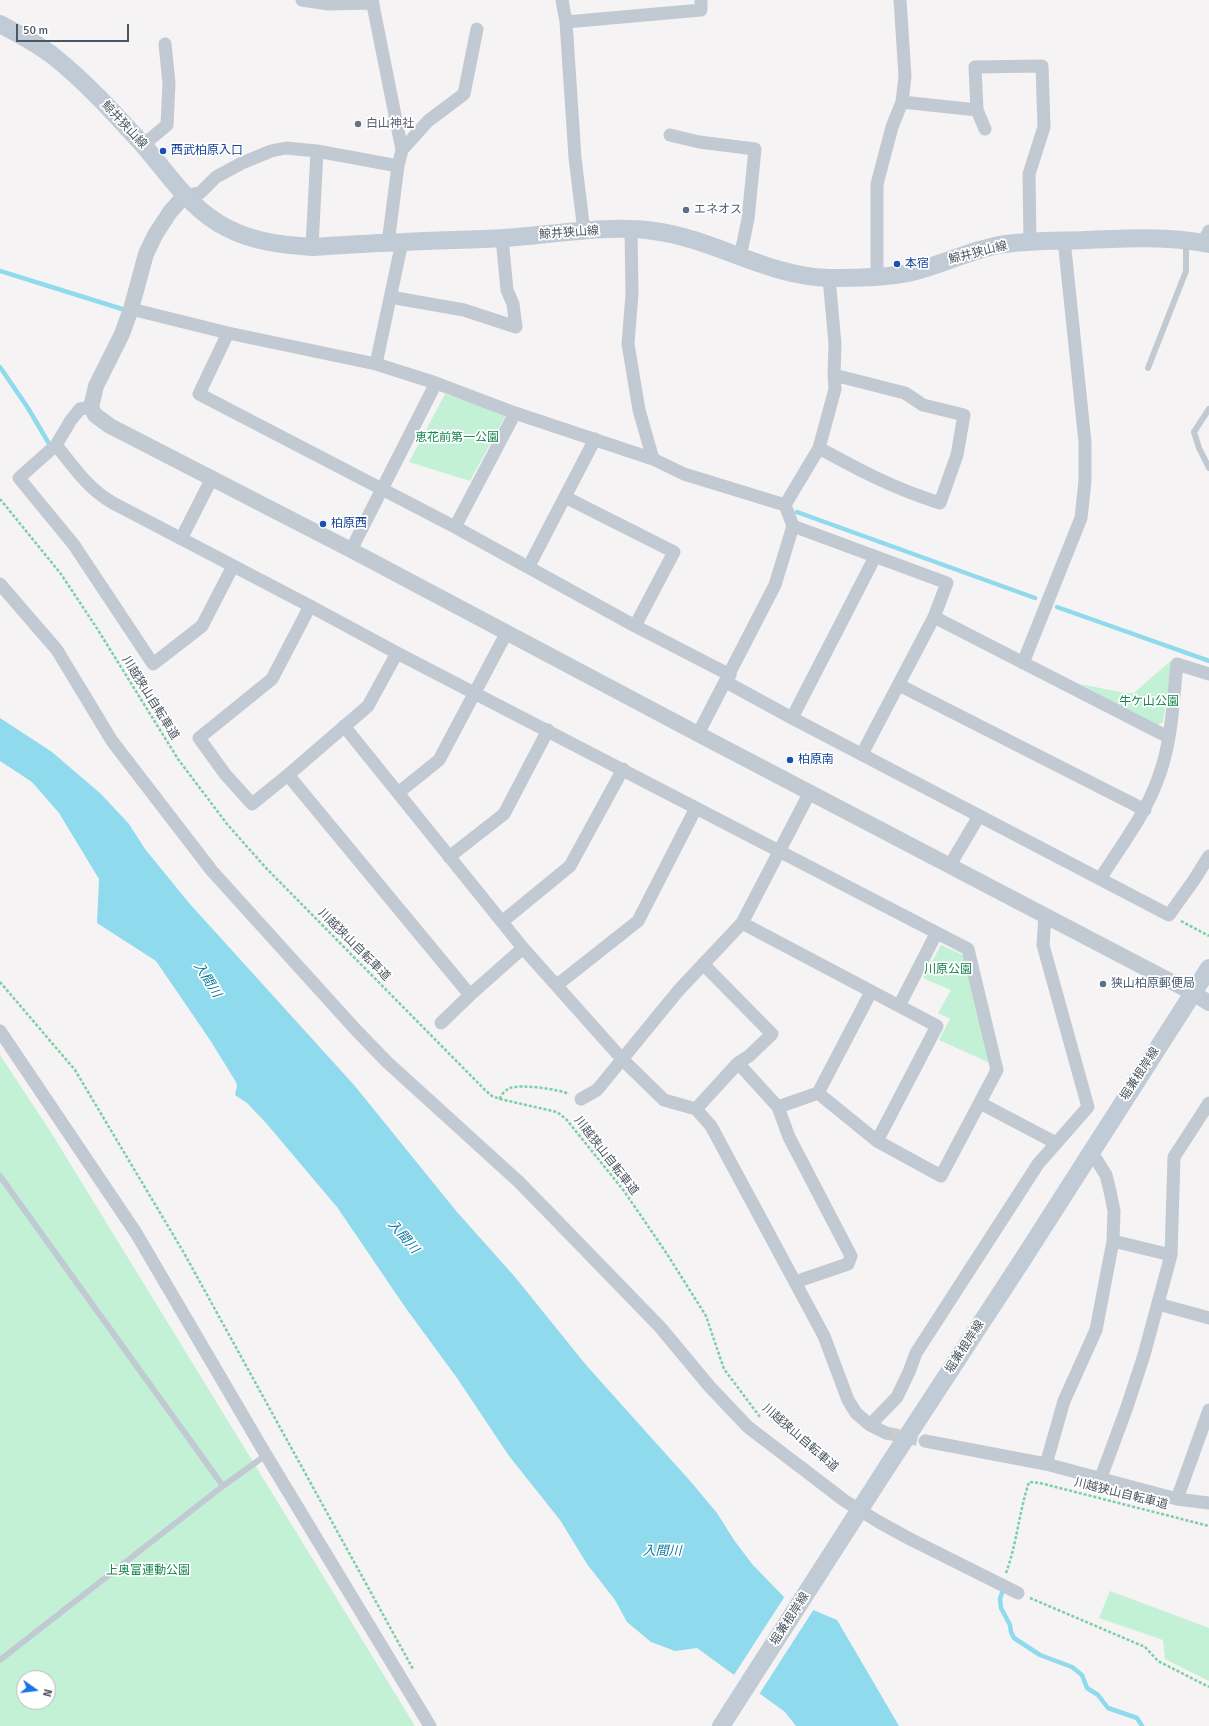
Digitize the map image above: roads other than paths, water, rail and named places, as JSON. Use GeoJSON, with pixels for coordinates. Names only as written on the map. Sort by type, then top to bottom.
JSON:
{"type":"FeatureCollection","features":[{"type":"Feature","properties":{"kind":"main road","name":"鯨井狭山線"},"geometry":{"type":"LineString","coordinates":[[0,24],[20,35],[56,59],[105,103],[143,145],[184,196],[211,218],[227,228],[250,238],[284,245],[312,247],[502,238],[584,231],[631,229],[654,231],[681,236],[704,242],[776,270],[830,278],[905,273],[929,267],[956,256],[1000,245],[1064,240],[1157,238],[1202,240]]}},
{"type":"Feature","properties":{"kind":"main road","name":"堀兼根岸線"},"geometry":{"type":"LineString","coordinates":[[721,1726],[889,1464],[1019,1266],[1209,968]]}},
{"type":"Feature","properties":{"kind":"street"},"geometry":{"type":"LineString","coordinates":[[302,0],[328,4],[372,1],[402,150],[398,166],[395,242],[390,297],[376,364]]}},
{"type":"Feature","properties":{"kind":"street"},"geometry":{"type":"LineString","coordinates":[[562,0],[566,22],[575,158],[584,231]]}},
{"type":"Feature","properties":{"kind":"street"},"geometry":{"type":"LineString","coordinates":[[566,22],[701,10],[701,0]]}},
{"type":"Feature","properties":{"kind":"street"},"geometry":{"type":"LineString","coordinates":[[877,276],[877,184],[892,127],[902,102],[905,76],[900,0]]}},
{"type":"Feature","properties":{"kind":"street"},"geometry":{"type":"LineString","coordinates":[[402,150],[428,121],[464,94],[477,29]]}},
{"type":"Feature","properties":{"kind":"street"},"geometry":{"type":"LineString","coordinates":[[143,145],[167,125],[169,83],[165,44]]}},
{"type":"Feature","properties":{"kind":"street"},"geometry":{"type":"LineString","coordinates":[[985,129],[977,110],[975,66],[1042,66],[1044,127],[1029,174],[1030,242]]}},
{"type":"Feature","properties":{"kind":"street"},"geometry":{"type":"LineString","coordinates":[[902,102],[977,110]]}},
{"type":"Feature","properties":{"kind":"street"},"geometry":{"type":"LineString","coordinates":[[670,135],[699,142],[754,149],[748,219],[740,257]]}},
{"type":"Feature","properties":{"kind":"street"},"geometry":{"type":"LineString","coordinates":[[398,166],[318,151],[286,148],[271,151],[242,164],[216,178],[200,192],[184,196],[170,212],[155,235],[146,254],[131,309],[122,334],[96,386],[91,407],[95,415],[110,426],[351,550],[698,734],[1193,993],[1209,1003]]}},
{"type":"Feature","properties":{"kind":"street"},"geometry":{"type":"LineString","coordinates":[[312,247],[318,151]]}},
{"type":"Feature","properties":{"kind":"street"},"geometry":{"type":"LineString","coordinates":[[631,229],[632,294],[628,344],[639,410],[653,459]]}},
{"type":"Feature","properties":{"kind":"street"},"geometry":{"type":"LineString","coordinates":[[390,297],[464,310],[516,327],[513,304],[507,290],[502,238]]}},
{"type":"Feature","properties":{"kind":"street"},"geometry":{"type":"LineString","coordinates":[[1023,663],[1081,518],[1085,481],[1085,442],[1064,240]]}},
{"type":"Feature","properties":{"kind":"street"},"geometry":{"type":"LineString","coordinates":[[785,505],[819,448],[836,389],[834,375],[834,344],[830,278]]}},
{"type":"Feature","properties":{"kind":"street"},"geometry":{"type":"LineString","coordinates":[[131,309],[228,333],[376,364],[436,383],[515,413],[653,459],[684,474],[785,505]]}},
{"type":"Feature","properties":{"kind":"street"},"geometry":{"type":"LineString","coordinates":[[228,333],[199,394],[529,566],[728,678],[792,718],[1168,914],[1194,880],[1209,856]]}},
{"type":"Feature","properties":{"kind":"street"},"geometry":{"type":"LineString","coordinates":[[819,448],[869,476],[908,493],[940,503],[957,455],[964,414],[923,406],[905,393],[834,375]]}},
{"type":"Feature","properties":{"kind":"street"},"geometry":{"type":"LineString","coordinates":[[351,550],[436,383]]}},
{"type":"Feature","properties":{"kind":"street"},"geometry":{"type":"LineString","coordinates":[[91,407],[80,409],[71,420],[56,445],[19,478],[74,545],[154,664],[202,626],[233,566]]}},
{"type":"Feature","properties":{"kind":"street"},"geometry":{"type":"LineString","coordinates":[[455,527],[515,413]]}},
{"type":"Feature","properties":{"kind":"street"},"geometry":{"type":"LineString","coordinates":[[529,566],[595,440]]}},
{"type":"Feature","properties":{"kind":"street"},"geometry":{"type":"LineString","coordinates":[[56,445],[86,482],[100,496],[397,653],[623,769],[936,934],[968,949],[997,1070],[941,1176],[877,1141],[818,1093]]}},
{"type":"Feature","properties":{"kind":"street"},"geometry":{"type":"LineString","coordinates":[[181,539],[212,478]]}},
{"type":"Feature","properties":{"kind":"street"},"geometry":{"type":"LineString","coordinates":[[565,497],[674,552],[635,626]]}},
{"type":"Feature","properties":{"kind":"street"},"geometry":{"type":"LineString","coordinates":[[698,734],[775,585],[793,526],[785,505]]}},
{"type":"Feature","properties":{"kind":"street"},"geometry":{"type":"LineString","coordinates":[[793,526],[947,583],[934,616],[862,754]]}},
{"type":"Feature","properties":{"kind":"street"},"geometry":{"type":"LineString","coordinates":[[792,718],[875,556]]}},
{"type":"Feature","properties":{"kind":"street"},"geometry":{"type":"LineString","coordinates":[[0,584],[57,650],[112,741],[212,871],[356,1030],[387,1062],[514,1177],[556,1219],[660,1327],[710,1387],[748,1427],[845,1501],[879,1522],[1018,1593]]}},
{"type":"Feature","properties":{"kind":"street"},"geometry":{"type":"LineString","coordinates":[[310,606],[272,679],[199,738],[225,774],[252,804],[368,706],[397,653]]}},
{"type":"Feature","properties":{"kind":"street"},"geometry":{"type":"LineString","coordinates":[[934,616],[1168,737]]}},
{"type":"Feature","properties":{"kind":"street"},"geometry":{"type":"LineString","coordinates":[[398,793],[439,760],[507,632]]}},
{"type":"Feature","properties":{"kind":"street"},"geometry":{"type":"LineString","coordinates":[[1100,879],[1145,810],[1160,775],[1168,737],[1177,664],[1209,674]]}},
{"type":"Feature","properties":{"kind":"street"},"geometry":{"type":"LineString","coordinates":[[899,685],[1145,810]]}},
{"type":"Feature","properties":{"kind":"street"},"geometry":{"type":"LineString","coordinates":[[344,726],[449,858],[503,921],[523,948],[622,1059],[664,1100],[696,1109],[711,1126],[824,1336],[848,1400],[856,1413],[870,1425],[886,1433]]}},
{"type":"Feature","properties":{"kind":"street"},"geometry":{"type":"LineString","coordinates":[[449,858],[504,814],[548,730]]}},
{"type":"Feature","properties":{"kind":"street"},"geometry":{"type":"LineString","coordinates":[[503,921],[570,866],[623,769]]}},
{"type":"Feature","properties":{"kind":"street"},"geometry":{"type":"LineString","coordinates":[[288,775],[470,995]]}},
{"type":"Feature","properties":{"kind":"street"},"geometry":{"type":"LineString","coordinates":[[580,1099],[597,1090],[678,991],[742,924],[810,792]]}},
{"type":"Feature","properties":{"kind":"street"},"geometry":{"type":"LineString","coordinates":[[557,985],[638,920],[696,808]]}},
{"type":"Feature","properties":{"kind":"street"},"geometry":{"type":"LineString","coordinates":[[950,865],[979,816]]}},
{"type":"Feature","properties":{"kind":"street"},"geometry":{"type":"LineString","coordinates":[[870,1425],[897,1397],[916,1353],[1038,1164],[1088,1107],[1042,945],[1045,915]]}},
{"type":"Feature","properties":{"kind":"street"},"geometry":{"type":"LineString","coordinates":[[742,924],[937,1026],[877,1141]]}},
{"type":"Feature","properties":{"kind":"street"},"geometry":{"type":"LineString","coordinates":[[899,1006],[936,934]]}},
{"type":"Feature","properties":{"kind":"street"},"geometry":{"type":"LineString","coordinates":[[441,1023],[523,948]]}},
{"type":"Feature","properties":{"kind":"street"},"geometry":{"type":"LineString","coordinates":[[696,1109],[738,1063],[749,1056],[772,1034],[703,964]]}},
{"type":"Feature","properties":{"kind":"street"},"geometry":{"type":"LineString","coordinates":[[778,1107],[818,1093],[871,992]]}},
{"type":"Feature","properties":{"kind":"street"},"geometry":{"type":"LineString","coordinates":[[1,1035],[136,1233],[266,1455],[430,1726]]}},
{"type":"Feature","properties":{"kind":"street"},"geometry":{"type":"LineString","coordinates":[[738,1063],[778,1107],[789,1137],[851,1256],[848,1264],[795,1282]]}},
{"type":"Feature","properties":{"kind":"street"},"geometry":{"type":"LineString","coordinates":[[980,1103],[1056,1143]]}},
{"type":"Feature","properties":{"kind":"street"},"geometry":{"type":"LineString","coordinates":[[1100,1480],[1127,1407],[1171,1255],[1174,1157],[1209,1103]]}},
{"type":"Feature","properties":{"kind":"street"},"geometry":{"type":"LineString","coordinates":[[1046,1464],[1064,1401],[1096,1330],[1104,1281],[1114,1241],[1114,1210],[1106,1175],[1091,1151]]}},
{"type":"Feature","properties":{"kind":"street"},"geometry":{"type":"LineString","coordinates":[[1114,1241],[1171,1255]]}},
{"type":"Feature","properties":{"kind":"street"},"geometry":{"type":"LineString","coordinates":[[1158,1304],[1209,1318]]}},
{"type":"Feature","properties":{"kind":"street"},"geometry":{"type":"LineString","coordinates":[[1177,1499],[1209,1410]]}},
{"type":"Feature","properties":{"kind":"street"},"geometry":{"type":"LineString","coordinates":[[926,1441],[1046,1464],[1100,1480],[1177,1499],[1209,1503]]}},
{"type":"Feature","properties":{"kind":"lane"},"geometry":{"type":"LineString","coordinates":[[1148,368],[1186,271],[1202,240]]}},
{"type":"Feature","properties":{"kind":"lane"},"geometry":{"type":"LineString","coordinates":[[1209,408],[1194,432],[1199,448],[1209,468]]}},
{"type":"Feature","properties":{"kind":"lane"},"geometry":{"type":"LineString","coordinates":[[0,1176],[223,1486]]}},
{"type":"Feature","properties":{"kind":"lane"},"geometry":{"type":"LineString","coordinates":[[0,1660],[223,1486],[266,1455]]}},
{"type":"Feature","properties":{"kind":"water","name":"入間川"},"geometry":{"type":"Polygon","coordinates":[[[0,718],[52,752],[101,794],[129,824],[145,849],[189,903],[354,1085],[457,1212],[515,1277],[586,1365],[691,1482],[717,1513],[734,1540],[752,1564],[785,1598],[837,1620],[899,1726],[796,1726],[785,1712],[697,1648],[675,1651],[651,1642],[627,1622],[615,1600],[587,1564],[560,1520],[509,1456],[457,1378],[405,1307],[337,1207],[266,1123],[247,1103],[235,1095],[237,1086],[236,1082],[210,1040],[156,961],[97,923],[99,879],[59,813],[32,782],[0,761],[0,718]]]}},
{"type":"Feature","properties":{"kind":"waterway"},"geometry":{"type":"LineString","coordinates":[[0,271],[122,309]]}},
{"type":"Feature","properties":{"kind":"waterway"},"geometry":{"type":"LineString","coordinates":[[0,367],[28,408],[48,442]]}},
{"type":"Feature","properties":{"kind":"waterway"},"geometry":{"type":"LineString","coordinates":[[797,512],[1035,598]]}},
{"type":"Feature","properties":{"kind":"waterway"},"geometry":{"type":"LineString","coordinates":[[1057,607],[1209,661]]}},
{"type":"Feature","properties":{"kind":"waterway"},"geometry":{"type":"LineString","coordinates":[[1003,1590],[1000,1599],[1001,1608],[1010,1625],[1014,1638],[1040,1655],[1072,1667],[1082,1675],[1087,1688],[1098,1695],[1108,1708],[1137,1718],[1142,1726]]}},
{"type":"Feature","properties":{"kind":"tunnel"},"geometry":{"type":"LineString","coordinates":[[886,1433],[925,1441]]}},
{"type":"Feature","properties":{"kind":"place","name":"白山神社"},"geometry":{"type":"Point","coordinates":[358,124]}},
{"type":"Feature","properties":{"kind":"place","name":"西武柏原入口"},"geometry":{"type":"Point","coordinates":[163,151]}},
{"type":"Feature","properties":{"kind":"place","name":"エネオス"},"geometry":{"type":"Point","coordinates":[686,210]}},
{"type":"Feature","properties":{"kind":"place","name":"本宿"},"geometry":{"type":"Point","coordinates":[897,264]}},
{"type":"Feature","properties":{"kind":"place","name":"柏原西"},"geometry":{"type":"Point","coordinates":[323,524]}},
{"type":"Feature","properties":{"kind":"place","name":"柏原南"},"geometry":{"type":"Point","coordinates":[790,760]}},
{"type":"Feature","properties":{"kind":"place","name":"狭山柏原郵便局"},"geometry":{"type":"Point","coordinates":[1103,984]}},
{"type":"Feature","properties":{"kind":"park label","name":"恵花前第一公園"},"geometry":{"type":"Point","coordinates":[457,438]}},
{"type":"Feature","properties":{"kind":"park label","name":"牛ケ山公園"},"geometry":{"type":"Point","coordinates":[1149,702]}},
{"type":"Feature","properties":{"kind":"park label","name":"川原公園"},"geometry":{"type":"Point","coordinates":[948,970]}},
{"type":"Feature","properties":{"kind":"park label","name":"上奥富運動公園"},"geometry":{"type":"Point","coordinates":[148,1571]}}]}
